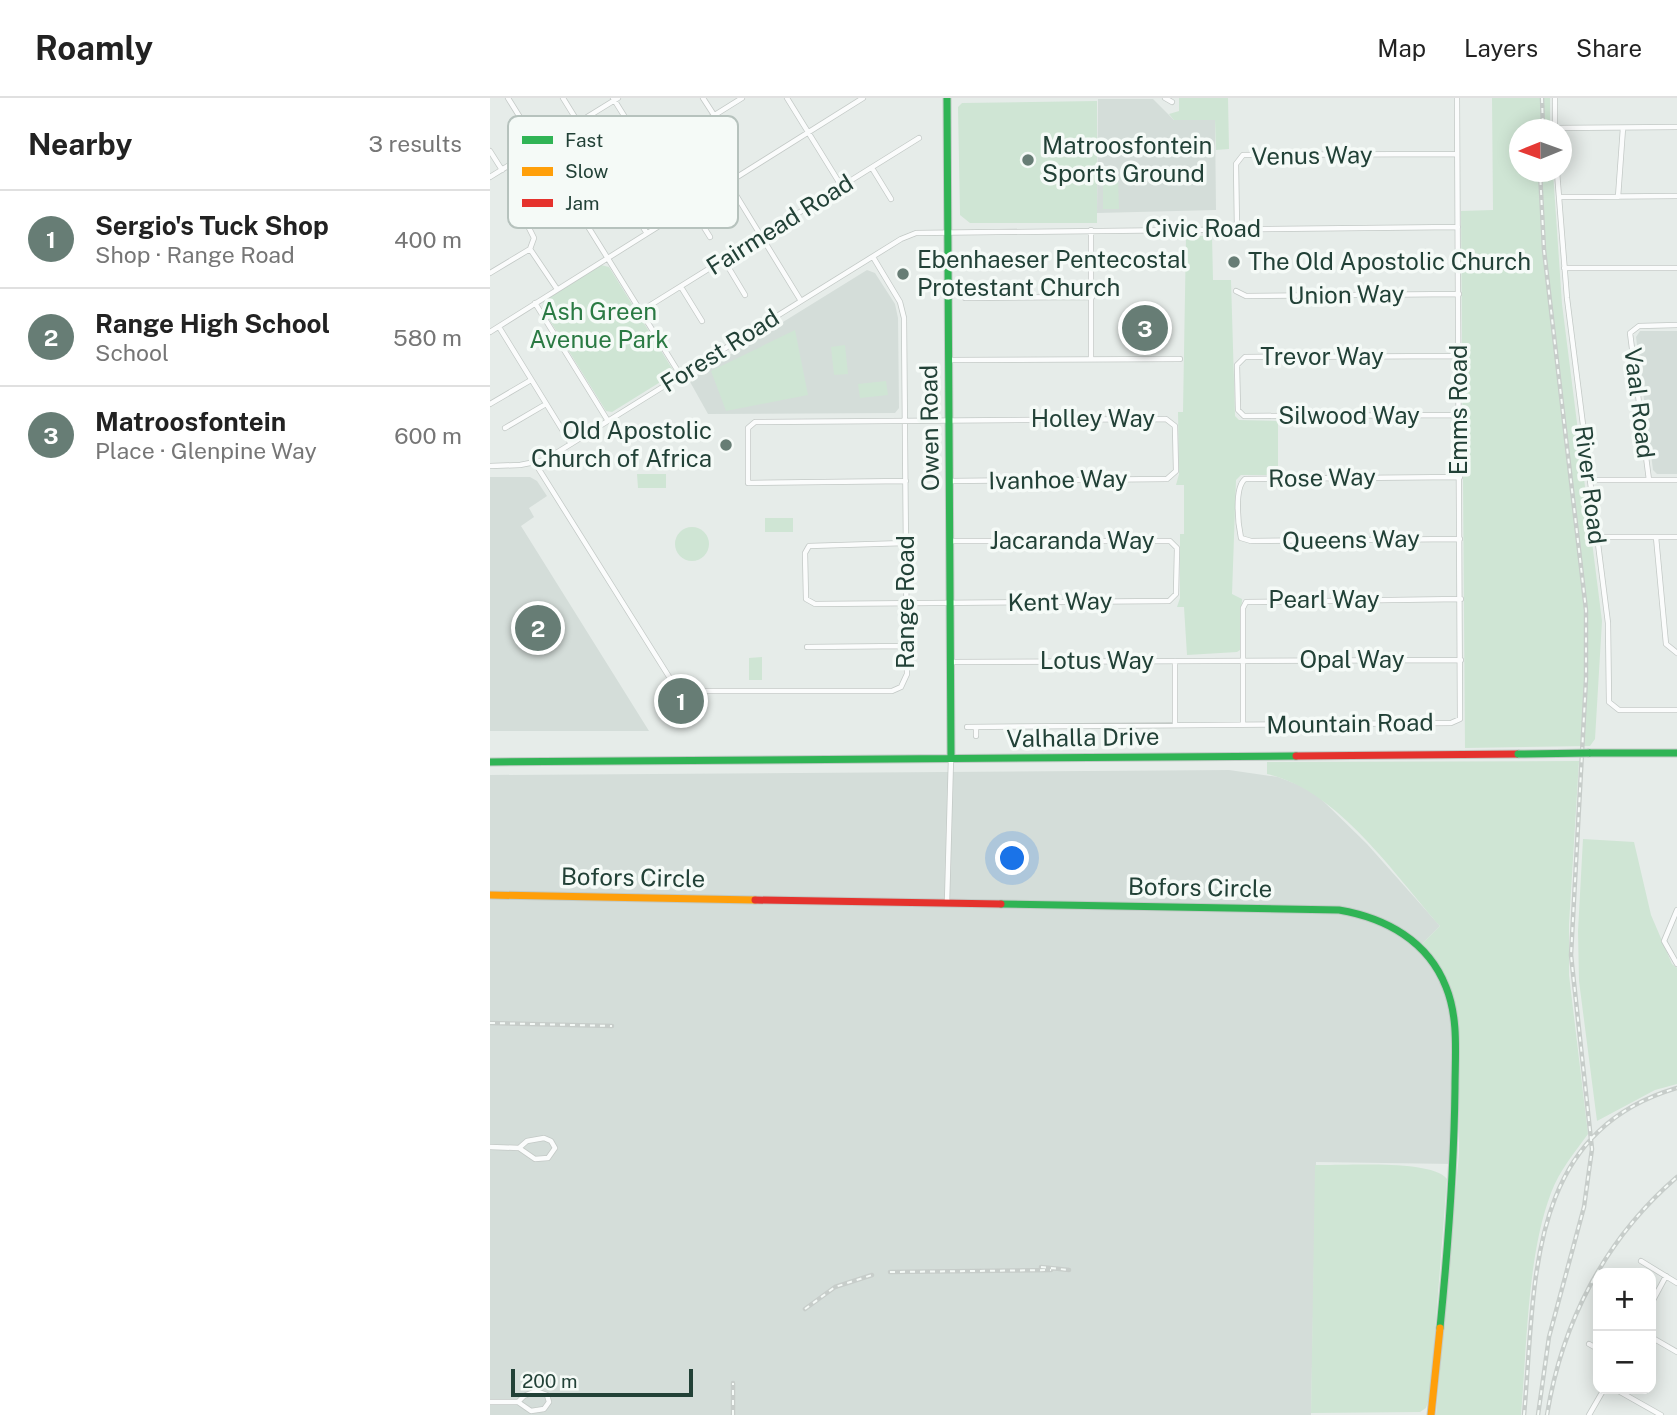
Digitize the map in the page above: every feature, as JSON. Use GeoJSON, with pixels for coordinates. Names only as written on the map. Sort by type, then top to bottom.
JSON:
{"type":"FeatureCollection","features":[{"type":"Feature","properties":{"kind":"street"},"geometry":{"type":"LineString","coordinates":[[508,98],[519,116]]}},
{"type":"Feature","properties":{"kind":"street"},"geometry":{"type":"LineString","coordinates":[[563,98],[574,116]]}},
{"type":"Feature","properties":{"kind":"street"},"geometry":{"type":"LineString","coordinates":[[703,98],[714,116],[742,98]]}},
{"type":"Feature","properties":{"kind":"street"},"geometry":{"type":"LineString","coordinates":[[787,98],[842,187]]}},
{"type":"Feature","properties":{"kind":"street"},"geometry":{"type":"LineString","coordinates":[[738,176],[863,98]]}},
{"type":"Feature","properties":{"kind":"street","name":"Owen Road"},"geometry":{"type":"LineString","coordinates":[[947,98],[951,758]]}},
{"type":"Feature","properties":{"kind":"street"},"geometry":{"type":"LineString","coordinates":[[1165,98],[1172,102]]}},
{"type":"Feature","properties":{"kind":"street","name":"Emms Road"},"geometry":{"type":"LineString","coordinates":[[1457,98],[1462,712],[1458,721]]}},
{"type":"Feature","properties":{"kind":"street"},"geometry":{"type":"LineString","coordinates":[[1555,98],[1555,119]]}},
{"type":"Feature","properties":{"kind":"street"},"geometry":{"type":"LineString","coordinates":[[588,116],[615,99],[625,116]]}},
{"type":"Feature","properties":{"kind":"street"},"geometry":{"type":"LineString","coordinates":[[1572,129],[1677,127]]}},
{"type":"Feature","properties":{"kind":"street"},"geometry":{"type":"LineString","coordinates":[[1618,197],[1623,128]]}},
{"type":"Feature","properties":{"kind":"street","name":"Fairmead Road"},"geometry":{"type":"LineString","coordinates":[[641,312],[919,138]]}},
{"type":"Feature","properties":{"kind":"street"},"geometry":{"type":"LineString","coordinates":[[490,150],[502,170]]}},
{"type":"Feature","properties":{"kind":"street","name":"Venus Way"},"geometry":{"type":"LineString","coordinates":[[1237,229],[1236,164],[1241,156],[1457,154]]}},
{"type":"Feature","properties":{"kind":"street"},"geometry":{"type":"LineString","coordinates":[[490,177],[508,166]]}},
{"type":"Feature","properties":{"kind":"street"},"geometry":{"type":"LineString","coordinates":[[872,168],[891,199]]}},
{"type":"Feature","properties":{"kind":"street","name":"River Road"},"geometry":{"type":"LineString","coordinates":[[1558,182],[1564,268],[1608,623],[1610,705],[1619,710],[1677,710]]}},
{"type":"Feature","properties":{"kind":"street"},"geometry":{"type":"LineString","coordinates":[[1559,197],[1677,196]]}},
{"type":"Feature","properties":{"kind":"street"},"geometry":{"type":"LineString","coordinates":[[738,199],[801,301]]}},
{"type":"Feature","properties":{"kind":"street","name":"Civic Road"},"geometry":{"type":"LineString","coordinates":[[948,231],[1458,227]]}},
{"type":"Feature","properties":{"kind":"street"},"geometry":{"type":"LineString","coordinates":[[491,271],[530,249],[534,238],[529,228]]}},
{"type":"Feature","properties":{"kind":"street"},"geometry":{"type":"LineString","coordinates":[[589,228],[681,376]]}},
{"type":"Feature","properties":{"kind":"street"},"geometry":{"type":"LineString","coordinates":[[644,228],[646,232]]}},
{"type":"Feature","properties":{"kind":"street"},"geometry":{"type":"LineString","coordinates":[[490,332],[653,228]]}},
{"type":"Feature","properties":{"kind":"street"},"geometry":{"type":"LineString","coordinates":[[704,228],[710,237]]}},
{"type":"Feature","properties":{"kind":"street"},"geometry":{"type":"LineString","coordinates":[[1091,230],[1091,359]]}},
{"type":"Feature","properties":{"kind":"street","name":"Forest Road"},"geometry":{"type":"LineString","coordinates":[[490,466],[535,463],[571,444],[911,234],[948,231]]}},
{"type":"Feature","properties":{"kind":"street"},"geometry":{"type":"LineString","coordinates":[[530,249],[557,289]]}},
{"type":"Feature","properties":{"kind":"street","name":"Range Road"},"geometry":{"type":"LineString","coordinates":[[677,691],[892,691],[903,685],[907,678],[903,312],[873,257]]}},
{"type":"Feature","properties":{"kind":"street"},"geometry":{"type":"LineString","coordinates":[[724,260],[745,295]]}},
{"type":"Feature","properties":{"kind":"street"},"geometry":{"type":"LineString","coordinates":[[1564,268],[1677,268]]}},
{"type":"Feature","properties":{"kind":"street"},"geometry":{"type":"LineString","coordinates":[[681,287],[702,321]]}},
{"type":"Feature","properties":{"kind":"street","name":"Union Way"},"geometry":{"type":"LineString","coordinates":[[1236,290],[1246,296],[1459,294]]}},
{"type":"Feature","properties":{"kind":"street"},"geometry":{"type":"LineString","coordinates":[[965,298],[1091,296]]}},
{"type":"Feature","properties":{"kind":"street"},"geometry":{"type":"LineString","coordinates":[[535,303],[608,421]]}},
{"type":"Feature","properties":{"kind":"street","name":"Vaal Road"},"geometry":{"type":"LineString","coordinates":[[1649,480],[1630,333],[1639,326],[1677,326]]}},
{"type":"Feature","properties":{"kind":"street"},"geometry":{"type":"LineString","coordinates":[[499,327],[571,444]]}},
{"type":"Feature","properties":{"kind":"street","name":"Trevor Way"},"geometry":{"type":"LineString","coordinates":[[1239,413],[1237,365],[1245,358],[1459,356]]}},
{"type":"Feature","properties":{"kind":"street"},"geometry":{"type":"LineString","coordinates":[[948,360],[1180,359]]}},
{"type":"Feature","properties":{"kind":"street"},"geometry":{"type":"LineString","coordinates":[[490,404],[531,380]]}},
{"type":"Feature","properties":{"kind":"street"},"geometry":{"type":"LineString","coordinates":[[505,428],[546,404]]}},
{"type":"Feature","properties":{"kind":"street","name":"Silwood Way"},"geometry":{"type":"LineString","coordinates":[[1239,413],[1247,417],[1460,415]]}},
{"type":"Feature","properties":{"kind":"street","name":"Holley Way"},"geometry":{"type":"LineString","coordinates":[[906,481],[748,483],[748,428],[755,422],[1167,419],[1173,421],[1176,428],[1176,471],[1167,479]]}},
{"type":"Feature","properties":{"kind":"street"},"geometry":{"type":"LineString","coordinates":[[535,463],[677,691],[665,714]]}},
{"type":"Feature","properties":{"kind":"street","name":"Rose Way"},"geometry":{"type":"LineString","coordinates":[[1241,538],[1240,488],[1245,480],[1460,477]]}},
{"type":"Feature","properties":{"kind":"street","name":"Ivanhoe Way"},"geometry":{"type":"LineString","coordinates":[[950,481],[1167,479]]}},
{"type":"Feature","properties":{"kind":"street"},"geometry":{"type":"LineString","coordinates":[[1590,480],[1677,480]]}},
{"type":"Feature","properties":{"kind":"street"},"geometry":{"type":"LineString","coordinates":[[1597,537],[1677,537]]}},
{"type":"Feature","properties":{"kind":"street"},"geometry":{"type":"LineString","coordinates":[[1656,537],[1666,644],[1677,653]]}},
{"type":"Feature","properties":{"kind":"street","name":"Queens Way"},"geometry":{"type":"LineString","coordinates":[[1241,538],[1251,541],[1460,539]]}},
{"type":"Feature","properties":{"kind":"street","name":"Jacaranda Way"},"geometry":{"type":"LineString","coordinates":[[950,541],[1170,541],[1177,548],[1176,594],[1169,601]]}},
{"type":"Feature","properties":{"kind":"street","name":"Kent Way"},"geometry":{"type":"LineString","coordinates":[[906,543],[811,544],[805,551],[805,596],[812,604],[1169,601]]}},
{"type":"Feature","properties":{"kind":"street","name":"Pearl Way"},"geometry":{"type":"LineString","coordinates":[[1243,660],[1243,608],[1250,600],[1461,599]]}},
{"type":"Feature","properties":{"kind":"street"},"geometry":{"type":"LineString","coordinates":[[807,647],[907,646]]}},
{"type":"Feature","properties":{"kind":"street","name":"Opal Way"},"geometry":{"type":"LineString","coordinates":[[1243,660],[1461,660]]}},
{"type":"Feature","properties":{"kind":"street","name":"Lotus Way"},"geometry":{"type":"LineString","coordinates":[[952,662],[1243,660]]}},
{"type":"Feature","properties":{"kind":"street","name":"Mountain Road"},"geometry":{"type":"LineString","coordinates":[[1243,660],[1243,725]]}},
{"type":"Feature","properties":{"kind":"street"},"geometry":{"type":"LineString","coordinates":[[1175,661],[1175,725]]}},
{"type":"Feature","properties":{"kind":"street","name":"Mountain Road"},"geometry":{"type":"LineString","coordinates":[[967,727],[1458,721]]}},
{"type":"Feature","properties":{"kind":"street"},"geometry":{"type":"LineString","coordinates":[[976,727],[976,736]]}},
{"type":"Feature","properties":{"kind":"street","name":"Valhalla Drive"},"geometry":{"type":"LineString","coordinates":[[490,762],[1677,752]]}},
{"type":"Feature","properties":{"kind":"street"},"geometry":{"type":"LineString","coordinates":[[947,903],[951,758]]}},
{"type":"Feature","properties":{"kind":"street","name":"Bofors Circle"},"geometry":{"type":"LineString","coordinates":[[490,895],[1339,910],[1368,915],[1391,925],[1424,951],[1447,987],[1454,1018],[1454,1164],[1432,1415]]}},
{"type":"Feature","properties":{"kind":"street"},"geometry":{"type":"LineString","coordinates":[[1677,910],[1664,941],[1677,964]]}},
{"type":"Feature","properties":{"kind":"street"},"geometry":{"type":"LineString","coordinates":[[490,1147],[519,1148],[529,1156],[542,1159],[551,1156],[555,1148],[551,1141],[544,1138],[527,1141],[519,1148]]}},
{"type":"Feature","properties":{"kind":"street"},"geometry":{"type":"LineString","coordinates":[[1641,1261],[1677,1283]]}},
{"type":"Feature","properties":{"kind":"street"},"geometry":{"type":"LineString","coordinates":[[1656,1295],[1667,1276]]}},
{"type":"Feature","properties":{"kind":"street"},"geometry":{"type":"LineString","coordinates":[[1656,1340],[1677,1352]]}},
{"type":"Feature","properties":{"kind":"street"},"geometry":{"type":"LineString","coordinates":[[1589,1344],[1593,1346]]}},
{"type":"Feature","properties":{"kind":"street"},"geometry":{"type":"LineString","coordinates":[[490,1402],[517,1402],[535,1411],[544,1409],[549,1402],[547,1395],[536,1391],[524,1395],[517,1402]]}},
{"type":"Feature","properties":{"kind":"street"},"geometry":{"type":"LineString","coordinates":[[1589,1415],[1601,1394]]}},
{"type":"Feature","properties":{"kind":"street"},"geometry":{"type":"LineString","coordinates":[[1624,1394],[1661,1415]]}},
{"type":"Feature","properties":{"kind":"shaded area"},"geometry":{"type":"Polygon","coordinates":[[[1098,99],[1153,99],[1174,120],[1215,120],[1216,210],[1097,213],[1098,99]]]}},
{"type":"Feature","properties":{"kind":"shaded area"},"geometry":{"type":"Polygon","coordinates":[[[867,270],[875,273],[895,304],[898,318],[899,408],[895,413],[708,414],[689,380],[867,270]]]}},
{"type":"Feature","properties":{"kind":"shaded area"},"geometry":{"type":"Polygon","coordinates":[[[1138,315],[1151,315],[1152,349],[1138,349],[1138,315]]]}},
{"type":"Feature","properties":{"kind":"shaded area"},"geometry":{"type":"Polygon","coordinates":[[[1640,331],[1677,331],[1677,474],[1657,474],[1653,470],[1636,337],[1640,331]]]}},
{"type":"Feature","properties":{"kind":"shaded area"},"geometry":{"type":"Polygon","coordinates":[[[490,477],[530,477],[537,481],[547,496],[529,508],[534,517],[521,526],[649,731],[490,731],[490,477]]]}},
{"type":"Feature","properties":{"kind":"shaded area"},"geometry":{"type":"Polygon","coordinates":[[[1229,770],[1278,777],[1299,785],[1318,796],[1367,844],[1440,926],[1420,946],[1431,959],[1452,1007],[1454,1164],[1316,1162],[1311,1415],[490,1415],[490,775],[1229,770]]]}},
{"type":"Feature","properties":{"kind":"green space"},"geometry":{"type":"Polygon","coordinates":[[[1179,98],[1228,98],[1229,149],[1216,150],[1215,120],[1174,120],[1169,114],[1179,111],[1179,98]]]}},
{"type":"Feature","properties":{"kind":"green space"},"geometry":{"type":"Polygon","coordinates":[[[1492,98],[1550,98],[1550,119],[1509,119],[1509,182],[1554,182],[1562,304],[1602,621],[1595,739],[1590,746],[1465,748],[1461,211],[1493,210],[1492,98]]]}},
{"type":"Feature","properties":{"kind":"green space","name":"Matroosfontein Sports Ground"},"geometry":{"type":"Polygon","coordinates":[[[1097,101],[1097,223],[970,223],[960,215],[958,107],[962,103],[1097,101]]]}},
{"type":"Feature","properties":{"kind":"green space"},"geometry":{"type":"Polygon","coordinates":[[[1118,177],[1119,209],[1103,209],[1103,178],[1118,177]]]}},
{"type":"Feature","properties":{"kind":"green space"},"geometry":{"type":"Polygon","coordinates":[[[1186,236],[1212,236],[1213,280],[1231,280],[1235,416],[1239,420],[1278,421],[1278,475],[1241,475],[1236,480],[1232,594],[1242,599],[1240,650],[1237,652],[1187,655],[1184,607],[1177,607],[1180,598],[1180,534],[1184,534],[1184,485],[1176,485],[1179,474],[1178,412],[1183,412],[1186,236]]]}},
{"type":"Feature","properties":{"kind":"green space","name":"Ash Green Avenue Park"},"geometry":{"type":"Polygon","coordinates":[[[601,265],[609,267],[673,370],[670,376],[612,412],[606,411],[542,308],[544,301],[601,265]]]}},
{"type":"Feature","properties":{"kind":"green space"},"geometry":{"type":"Polygon","coordinates":[[[795,330],[808,395],[726,411],[711,371],[795,330]]]}},
{"type":"Feature","properties":{"kind":"green space"},"geometry":{"type":"Polygon","coordinates":[[[845,345],[848,374],[834,375],[831,347],[845,345]]]}},
{"type":"Feature","properties":{"kind":"green space"},"geometry":{"type":"Polygon","coordinates":[[[886,381],[888,395],[860,398],[858,384],[886,381]]]}},
{"type":"Feature","properties":{"kind":"green space"},"geometry":{"type":"Polygon","coordinates":[[[637,474],[666,474],[666,488],[638,488],[637,474]]]}},
{"type":"Feature","properties":{"kind":"green space"},"geometry":{"type":"Polygon","coordinates":[[[765,518],[793,518],[793,532],[765,532],[765,518]]]}},
{"type":"Feature","properties":{"kind":"green space"},"geometry":{"type":"Polygon","coordinates":[[[692,527],[704,532],[709,544],[704,556],[692,561],[680,556],[675,544],[680,532],[692,527]]]}},
{"type":"Feature","properties":{"kind":"green space"},"geometry":{"type":"Polygon","coordinates":[[[762,657],[762,680],[749,680],[749,658],[762,657]]]}},
{"type":"Feature","properties":{"kind":"green space"},"geometry":{"type":"Polygon","coordinates":[[[1579,761],[1569,924],[1569,975],[1588,1134],[1558,1177],[1543,1218],[1529,1302],[1521,1415],[1436,1415],[1459,1153],[1459,1026],[1450,985],[1422,944],[1440,926],[1384,859],[1340,815],[1293,783],[1267,774],[1267,762],[1579,761]]]}},
{"type":"Feature","properties":{"kind":"green space"},"geometry":{"type":"Polygon","coordinates":[[[1583,839],[1634,842],[1651,915],[1672,964],[1677,968],[1677,1084],[1655,1090],[1597,1121],[1579,981],[1578,931],[1583,839]]]}},
{"type":"Feature","properties":{"kind":"green space"},"geometry":{"type":"Polygon","coordinates":[[[1315,1165],[1405,1166],[1438,1173],[1447,1179],[1430,1396],[1426,1408],[1420,1412],[1311,1413],[1315,1165]]]}},
{"type":"Feature","properties":{"kind":"railway"},"geometry":{"type":"LineString","coordinates":[[1542,98],[1543,119]]}},
{"type":"Feature","properties":{"kind":"railway"},"geometry":{"type":"LineString","coordinates":[[1538,1415],[1549,1337],[1584,1207],[1592,1149],[1571,955],[1586,679],[1586,610],[1544,250],[1541,182]]}},
{"type":"Feature","properties":{"kind":"railway"},"geometry":{"type":"LineString","coordinates":[[490,1023],[612,1026]]}},
{"type":"Feature","properties":{"kind":"railway"},"geometry":{"type":"LineString","coordinates":[[1524,1415],[1537,1267],[1548,1220],[1565,1177],[1590,1140],[1627,1110],[1677,1088]]}},
{"type":"Feature","properties":{"kind":"railway"},"geometry":{"type":"LineString","coordinates":[[1547,1415],[1564,1347],[1591,1284],[1628,1227],[1677,1177]]}},
{"type":"Feature","properties":{"kind":"railway"},"geometry":{"type":"LineString","coordinates":[[1041,1267],[1069,1270]]}},
{"type":"Feature","properties":{"kind":"railway"},"geometry":{"type":"LineString","coordinates":[[890,1272],[1051,1270]]}},
{"type":"Feature","properties":{"kind":"railway"},"geometry":{"type":"LineString","coordinates":[[805,1309],[835,1287],[872,1275]]}},
{"type":"Feature","properties":{"kind":"railway"},"geometry":{"type":"LineString","coordinates":[[733,1383],[733,1415]]}},
{"type":"Feature","properties":{"kind":"traffic: fast"},"geometry":{"type":"LineString","coordinates":[[947,98],[951,758]]}},
{"type":"Feature","properties":{"kind":"traffic: fast"},"geometry":{"type":"LineString","coordinates":[[1589,753],[1677,753]]}},
{"type":"Feature","properties":{"kind":"traffic: fast"},"geometry":{"type":"LineString","coordinates":[[1518,754],[1589,753]]}},
{"type":"Feature","properties":{"kind":"traffic: fast"},"geometry":{"type":"LineString","coordinates":[[490,762],[1296,756]]}},
{"type":"Feature","properties":{"kind":"traffic: fast"},"geometry":{"type":"LineString","coordinates":[[1001,904],[1339,910],[1389,926],[1417,945],[1438,971],[1446,987],[1453,1012],[1455,1037],[1452,1178],[1440,1328]]}},
{"type":"Feature","properties":{"kind":"traffic: slow"},"geometry":{"type":"LineString","coordinates":[[490,895],[755,900]]}},
{"type":"Feature","properties":{"kind":"traffic: slow"},"geometry":{"type":"LineString","coordinates":[[1431,1415],[1440,1328]]}},
{"type":"Feature","properties":{"kind":"traffic: jam"},"geometry":{"type":"LineString","coordinates":[[1296,756],[1518,754]]}},
{"type":"Feature","properties":{"kind":"traffic: jam"},"geometry":{"type":"LineString","coordinates":[[755,900],[1001,904]]}},
{"type":"Feature","properties":{"kind":"place","name":"Matroosfontein Sports Ground"},"geometry":{"type":"Point","coordinates":[1028,160]}},
{"type":"Feature","properties":{"kind":"place","name":"The Old Apostolic Church"},"geometry":{"type":"Point","coordinates":[1234,262]}},
{"type":"Feature","properties":{"kind":"place","name":"Ebenhaeser Pentecostal Protestant Church"},"geometry":{"type":"Point","coordinates":[903,274]}},
{"type":"Feature","properties":{"kind":"place","name":"Matroosfontein"},"geometry":{"type":"Point","coordinates":[1145,328]}},
{"type":"Feature","properties":{"kind":"place","name":"Old Apostolic Church of Africa"},"geometry":{"type":"Point","coordinates":[726,445]}},
{"type":"Feature","properties":{"kind":"place","name":"Range High School"},"geometry":{"type":"Point","coordinates":[538,628]}},
{"type":"Feature","properties":{"kind":"place","name":"Sergio's Tuck Shop"},"geometry":{"type":"Point","coordinates":[681,701]}}]}
